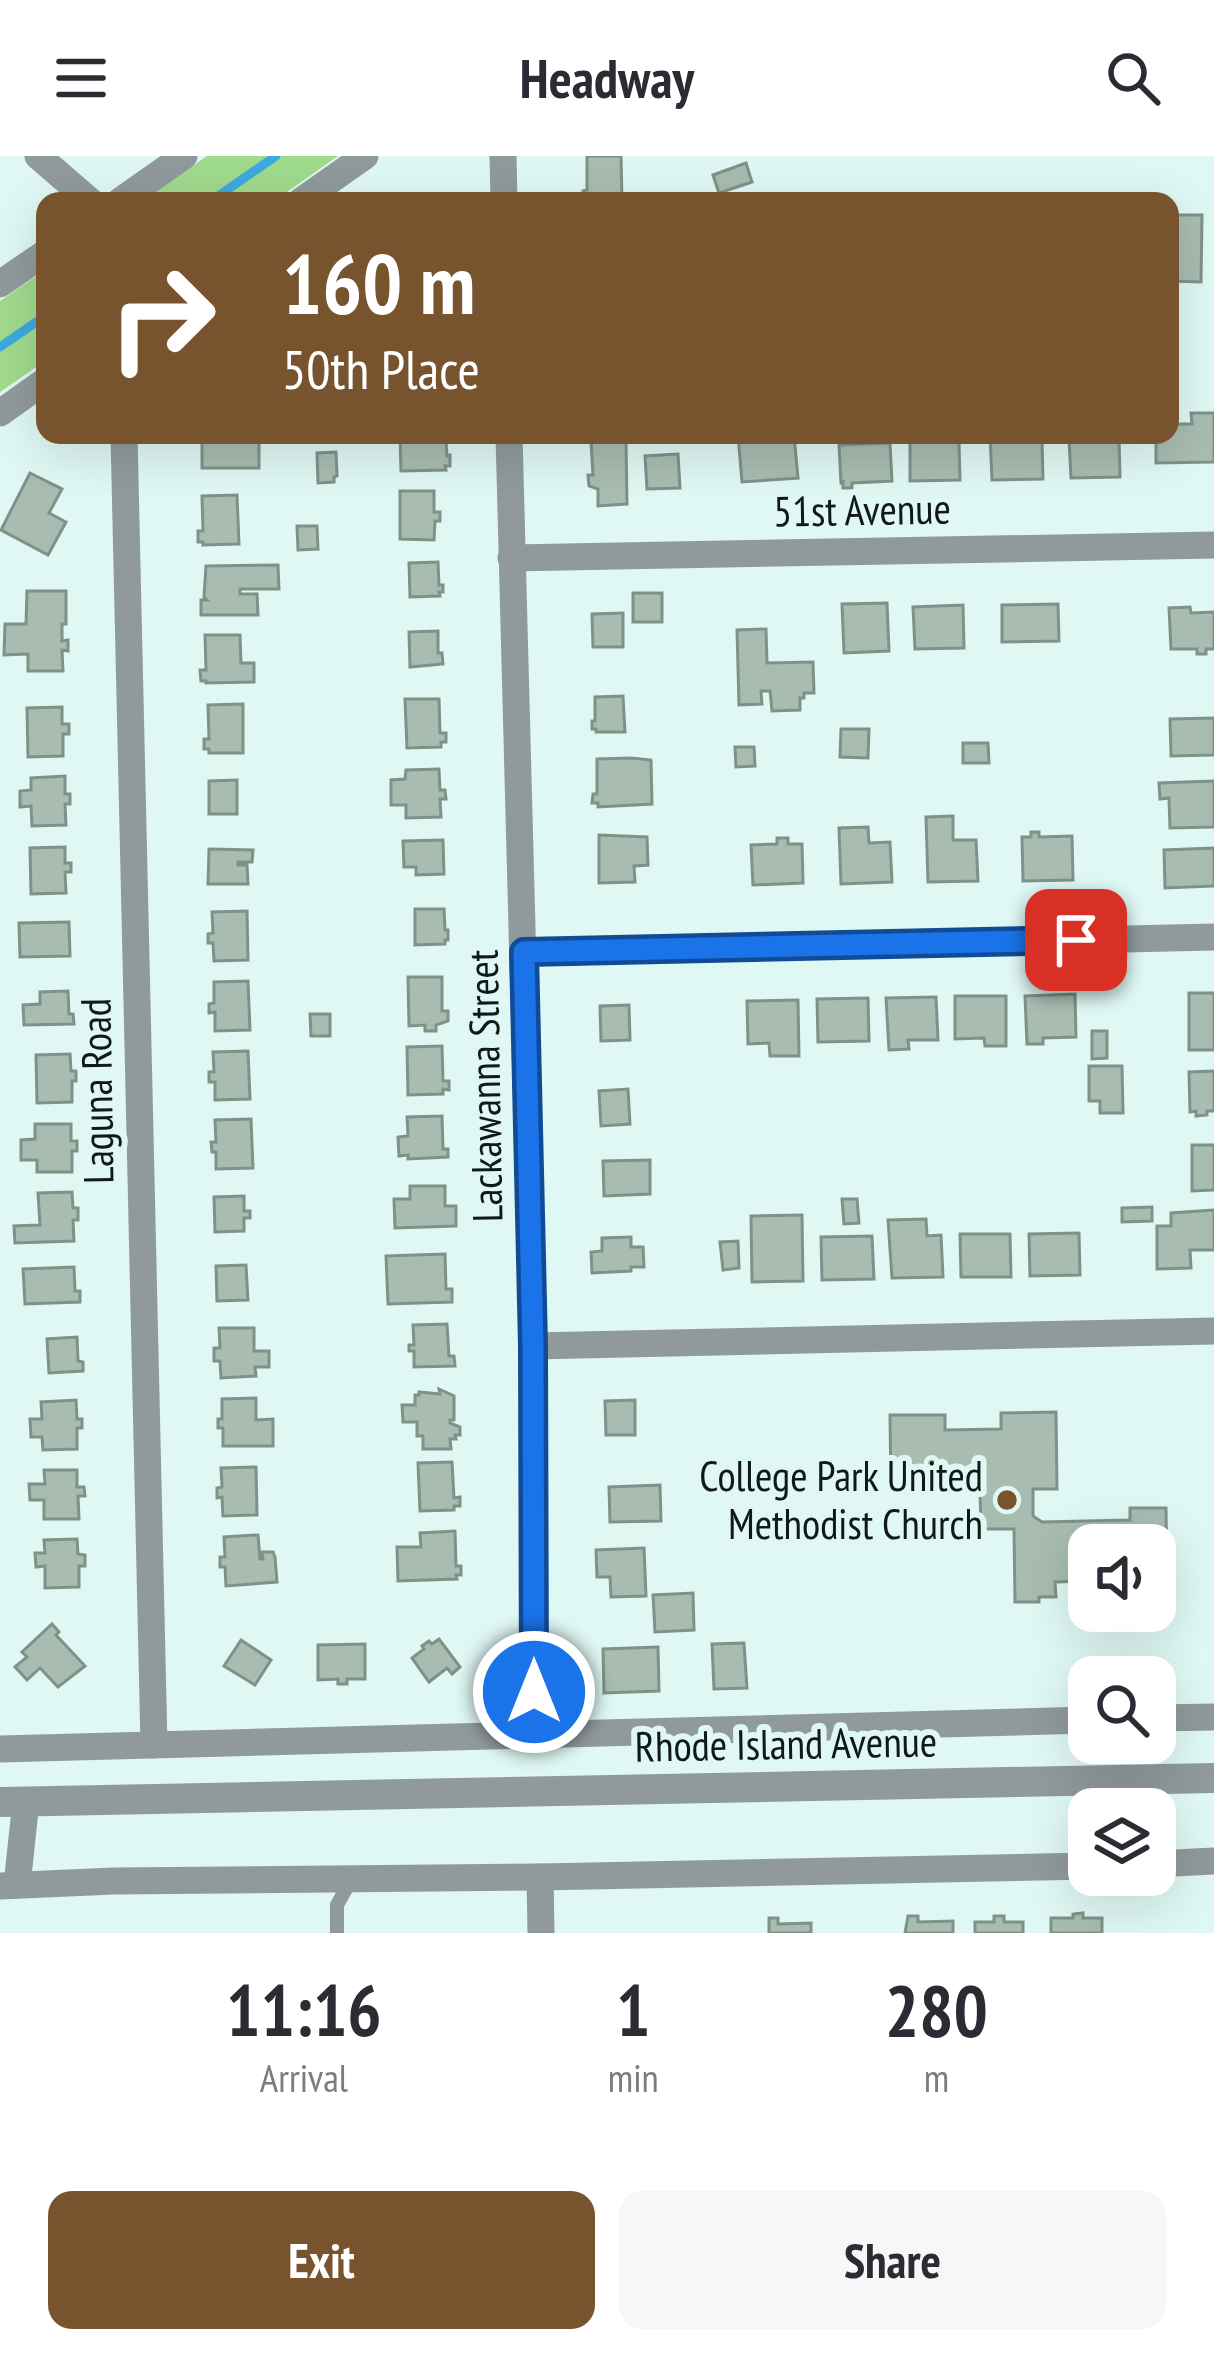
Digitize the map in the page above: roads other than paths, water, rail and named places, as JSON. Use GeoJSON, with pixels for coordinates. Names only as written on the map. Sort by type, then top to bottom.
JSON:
{"type":"FeatureCollection","features":[{"type":"Feature","properties":{"kind":"street"},"geometry":{"type":"LineString","coordinates":[[38,156],[80,192]]}},
{"type":"Feature","properties":{"kind":"street"},"geometry":{"type":"LineString","coordinates":[[132,192],[184,156]]}},
{"type":"Feature","properties":{"kind":"street"},"geometry":{"type":"LineString","coordinates":[[314,192],[365,156]]}},
{"type":"Feature","properties":{"kind":"street"},"geometry":{"type":"LineString","coordinates":[[503,156],[504,192]]}},
{"type":"Feature","properties":{"kind":"street"},"geometry":{"type":"LineString","coordinates":[[0,284],[36,259]]}},
{"type":"Feature","properties":{"kind":"street"},"geometry":{"type":"LineString","coordinates":[[0,413],[36,387]]}},
{"type":"Feature","properties":{"kind":"street","name":"Laguna Road"},"geometry":{"type":"LineString","coordinates":[[124,444],[154,1745]]}},
{"type":"Feature","properties":{"kind":"street","name":"Lackawanna Street"},"geometry":{"type":"LineString","coordinates":[[508,444],[533,1346],[534,1735]]}},
{"type":"Feature","properties":{"kind":"street","name":"51st Avenue"},"geometry":{"type":"LineString","coordinates":[[511,558],[1214,545]]}},
{"type":"Feature","properties":{"kind":"street"},"geometry":{"type":"LineString","coordinates":[[524,952],[1214,937]]}},
{"type":"Feature","properties":{"kind":"street"},"geometry":{"type":"LineString","coordinates":[[533,1346],[1214,1331]]}},
{"type":"Feature","properties":{"kind":"street"},"geometry":{"type":"LineString","coordinates":[[1176,1718],[1214,1717]]}},
{"type":"Feature","properties":{"kind":"street","name":"Rhode Island Avenue"},"geometry":{"type":"LineString","coordinates":[[0,1749],[1068,1721]]}},
{"type":"Feature","properties":{"kind":"street","name":"Rhode Island Avenue"},"geometry":{"type":"LineString","coordinates":[[13,1802],[1214,1778]]}},
{"type":"Feature","properties":{"kind":"street"},"geometry":{"type":"LineString","coordinates":[[13,1802],[9,1885],[1068,1866]]}},
{"type":"Feature","properties":{"kind":"street"},"geometry":{"type":"LineString","coordinates":[[1176,1863],[1214,1862]]}},
{"type":"Feature","properties":{"kind":"street"},"geometry":{"type":"LineString","coordinates":[[540,1877],[541,1933]]}},
{"type":"Feature","properties":{"kind":"lane"},"geometry":{"type":"LineString","coordinates":[[337,1933],[337,1905],[352,1878]]}},
{"type":"Feature","properties":{"kind":"waterway"},"geometry":{"type":"LineString","coordinates":[[224,192],[276,156]]}},
{"type":"Feature","properties":{"kind":"waterway"},"geometry":{"type":"LineString","coordinates":[[0,347],[36,322]]}},
{"type":"Feature","properties":{"kind":"place","name":"College Park United Methodist Church"},"geometry":{"type":"Point","coordinates":[1007,1500]}}]}
